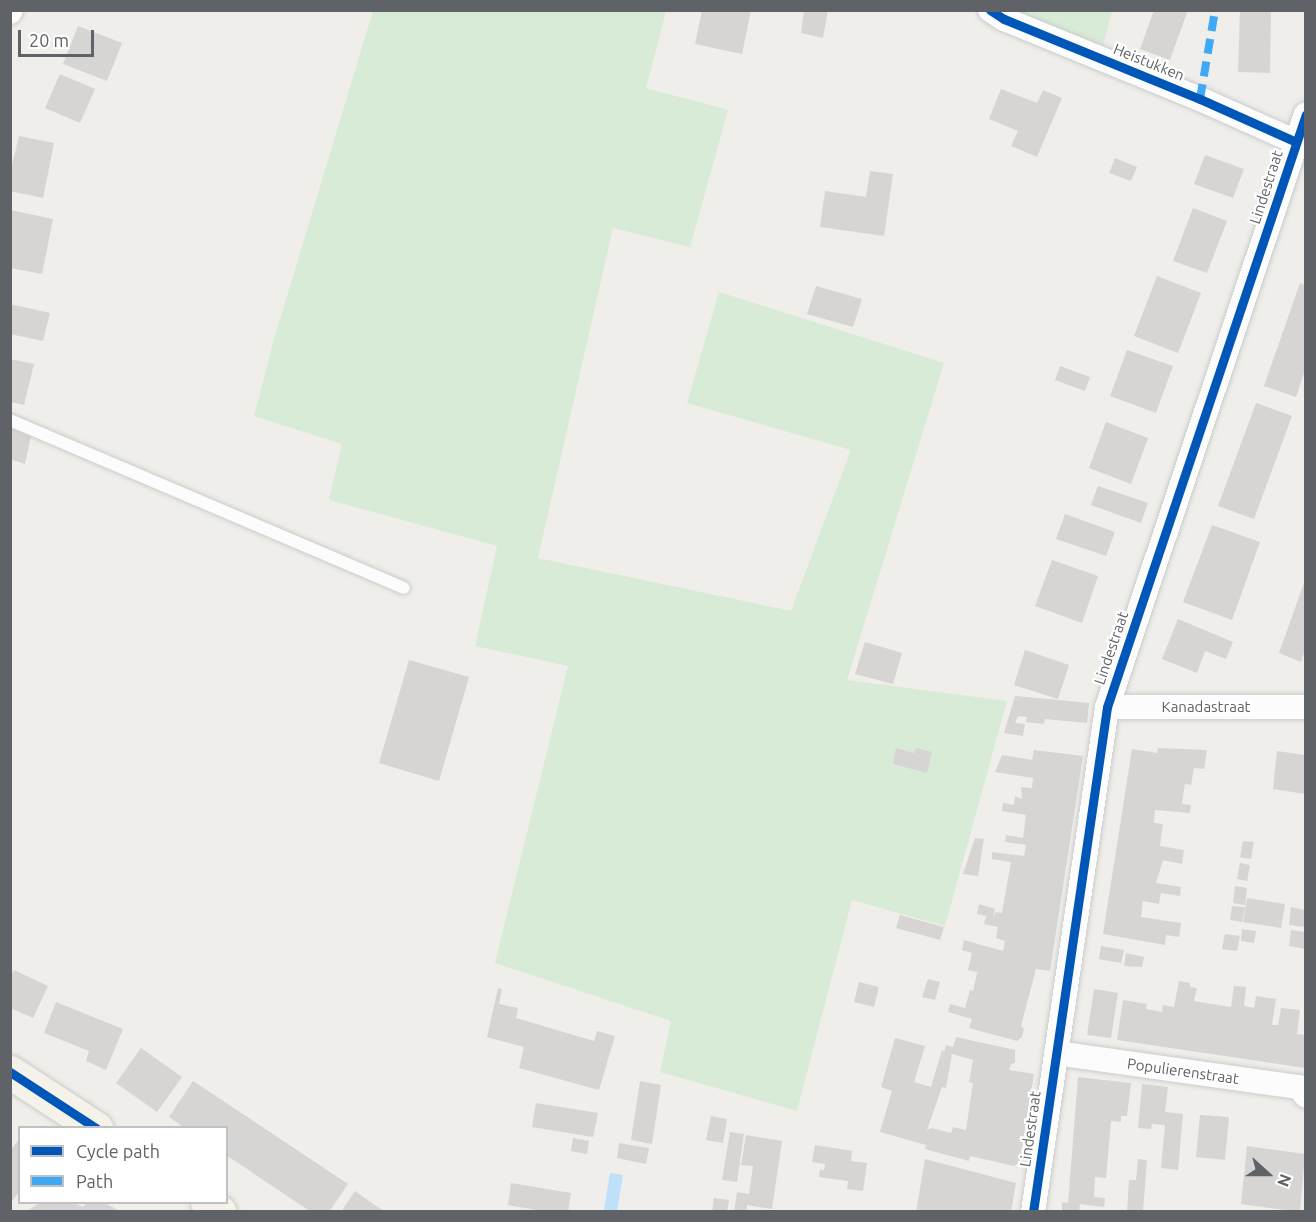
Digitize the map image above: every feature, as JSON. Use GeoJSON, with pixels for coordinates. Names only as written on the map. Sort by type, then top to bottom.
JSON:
{"type":"FeatureCollection","features":[{"type":"Feature","properties":{"kind":"main road"},"geometry":{"type":"LineString","coordinates":[[10,1072],[93,1126]]}},
{"type":"Feature","properties":{"kind":"street","name":"Heistukken"},"geometry":{"type":"LineString","coordinates":[[990,10],[1004,20],[1200,99],[1296,142]]}},
{"type":"Feature","properties":{"kind":"street","name":"Lindestraat"},"geometry":{"type":"LineString","coordinates":[[1033,1212],[1107,707],[1305,114]]}},
{"type":"Feature","properties":{"kind":"street","name":"Kanadastraat"},"geometry":{"type":"LineString","coordinates":[[1107,707],[1304,702]]}},
{"type":"Feature","properties":{"kind":"street","name":"Populierenstraat"},"geometry":{"type":"LineString","coordinates":[[1056,1053],[1299,1088],[1305,1096]]}},
{"type":"Feature","properties":{"kind":"lane"},"geometry":{"type":"LineString","coordinates":[[10,420],[404,588]]}},
{"type":"Feature","properties":{"kind":"green space"},"geometry":{"type":"Polygon","coordinates":[[[373,11],[666,11],[646,88],[728,110],[690,247],[613,228],[538,558],[791,611],[851,450],[687,403],[719,292],[944,363],[847,680],[1007,701],[945,926],[852,900],[797,1111],[660,1072],[671,1021],[495,963],[568,666],[475,646],[497,546],[329,500],[342,444],[254,416],[274,339],[373,11]]]}},
{"type":"Feature","properties":{"kind":"green space"},"geometry":{"type":"Polygon","coordinates":[[[1001,11],[1112,11],[1102,50],[1001,11]]]}},
{"type":"Feature","properties":{"kind":"water"},"geometry":{"type":"Polygon","coordinates":[[[610,1173],[623,1175],[617,1211],[604,1210],[610,1173]]]}},
{"type":"Feature","properties":{"kind":"building"},"geometry":{"type":"Polygon","coordinates":[[[702,10],[751,10],[742,54],[695,44],[702,10]]]}},
{"type":"Feature","properties":{"kind":"building"},"geometry":{"type":"Polygon","coordinates":[[[804,10],[828,10],[823,38],[801,33],[804,10]]]}},
{"type":"Feature","properties":{"kind":"building"},"geometry":{"type":"Polygon","coordinates":[[[1154,10],[1188,10],[1170,60],[1140,49],[1154,10]]]}},
{"type":"Feature","properties":{"kind":"building"},"geometry":{"type":"Polygon","coordinates":[[[1240,10],[1271,10],[1270,73],[1238,72],[1240,10]]]}},
{"type":"Feature","properties":{"kind":"building"},"geometry":{"type":"Polygon","coordinates":[[[78,26],[122,43],[107,81],[63,64],[78,26]]]}},
{"type":"Feature","properties":{"kind":"building"},"geometry":{"type":"Polygon","coordinates":[[[60,74],[95,89],[80,123],[45,108],[60,74]]]}},
{"type":"Feature","properties":{"kind":"building"},"geometry":{"type":"Polygon","coordinates":[[[1001,89],[1037,103],[1043,90],[1062,98],[1037,157],[1011,146],[1018,131],[989,119],[1001,89]]]}},
{"type":"Feature","properties":{"kind":"building"},"geometry":{"type":"Polygon","coordinates":[[[19,136],[54,143],[43,198],[10,191],[10,174],[19,136]]]}},
{"type":"Feature","properties":{"kind":"building"},"geometry":{"type":"Polygon","coordinates":[[[1205,155],[1244,169],[1233,198],[1194,184],[1205,155]]]}},
{"type":"Feature","properties":{"kind":"building"},"geometry":{"type":"Polygon","coordinates":[[[1115,158],[1137,167],[1131,181],[1109,173],[1115,158]]]}},
{"type":"Feature","properties":{"kind":"building"},"geometry":{"type":"Polygon","coordinates":[[[870,171],[893,174],[884,236],[820,227],[825,191],[866,197],[870,171]]]}},
{"type":"Feature","properties":{"kind":"building"},"geometry":{"type":"Polygon","coordinates":[[[1193,208],[1227,221],[1207,273],[1173,261],[1193,208]]]}},
{"type":"Feature","properties":{"kind":"building"},"geometry":{"type":"Polygon","coordinates":[[[10,210],[53,219],[42,274],[10,268],[10,210]]]}},
{"type":"Feature","properties":{"kind":"building"},"geometry":{"type":"Polygon","coordinates":[[[1157,276],[1201,293],[1178,353],[1134,336],[1157,276]]]}},
{"type":"Feature","properties":{"kind":"building"},"geometry":{"type":"Polygon","coordinates":[[[1300,283],[1305,285],[1305,370],[1296,397],[1264,386],[1300,283]]]}},
{"type":"Feature","properties":{"kind":"building"},"geometry":{"type":"Polygon","coordinates":[[[816,286],[862,299],[853,327],[807,314],[816,286]]]}},
{"type":"Feature","properties":{"kind":"building"},"geometry":{"type":"Polygon","coordinates":[[[10,304],[50,313],[43,341],[10,334],[10,304]]]}},
{"type":"Feature","properties":{"kind":"building"},"geometry":{"type":"Polygon","coordinates":[[[1127,350],[1173,366],[1156,413],[1110,396],[1127,350]]]}},
{"type":"Feature","properties":{"kind":"building"},"geometry":{"type":"Polygon","coordinates":[[[10,359],[34,364],[24,405],[10,402],[10,359]]]}},
{"type":"Feature","properties":{"kind":"building"},"geometry":{"type":"Polygon","coordinates":[[[1060,366],[1090,377],[1085,391],[1055,380],[1060,366]]]}},
{"type":"Feature","properties":{"kind":"building"},"geometry":{"type":"Polygon","coordinates":[[[1256,403],[1292,416],[1254,519],[1218,506],[1256,403]]]}},
{"type":"Feature","properties":{"kind":"building"},"geometry":{"type":"Polygon","coordinates":[[[1106,422],[1148,438],[1131,484],[1089,468],[1106,422]]]}},
{"type":"Feature","properties":{"kind":"building"},"geometry":{"type":"Polygon","coordinates":[[[10,428],[31,436],[25,464],[10,459],[10,428]]]}},
{"type":"Feature","properties":{"kind":"building"},"geometry":{"type":"Polygon","coordinates":[[[1098,486],[1148,503],[1141,523],[1091,505],[1098,486]]]}},
{"type":"Feature","properties":{"kind":"building"},"geometry":{"type":"Polygon","coordinates":[[[1065,514],[1115,532],[1106,556],[1056,539],[1065,514]]]}},
{"type":"Feature","properties":{"kind":"building"},"geometry":{"type":"Polygon","coordinates":[[[1212,525],[1260,542],[1232,620],[1183,602],[1212,525]]]}},
{"type":"Feature","properties":{"kind":"building"},"geometry":{"type":"Polygon","coordinates":[[[1052,560],[1098,576],[1082,623],[1035,606],[1052,560]]]}},
{"type":"Feature","properties":{"kind":"building"},"geometry":{"type":"Polygon","coordinates":[[[1305,580],[1305,650],[1301,662],[1279,653],[1305,580]]]}},
{"type":"Feature","properties":{"kind":"building"},"geometry":{"type":"Polygon","coordinates":[[[1178,619],[1233,642],[1226,659],[1205,651],[1197,673],[1162,659],[1178,619]]]}},
{"type":"Feature","properties":{"kind":"building"},"geometry":{"type":"Polygon","coordinates":[[[865,642],[902,653],[893,684],[855,674],[865,642]]]}},
{"type":"Feature","properties":{"kind":"building"},"geometry":{"type":"Polygon","coordinates":[[[1025,650],[1069,665],[1058,699],[1014,685],[1025,650]]]}},
{"type":"Feature","properties":{"kind":"building"},"geometry":{"type":"Polygon","coordinates":[[[409,660],[469,677],[439,781],[379,763],[409,660]]]}},
{"type":"Feature","properties":{"kind":"building"},"geometry":{"type":"Polygon","coordinates":[[[1015,696],[1089,703],[1087,723],[1045,719],[1044,724],[1026,722],[1027,717],[1018,716],[1015,723],[1025,724],[1023,736],[1004,733],[1015,696]]]}},
{"type":"Feature","properties":{"kind":"building"},"geometry":{"type":"Polygon","coordinates":[[[896,748],[914,753],[916,748],[932,752],[927,773],[893,764],[896,748]]]}},
{"type":"Feature","properties":{"kind":"building"},"geometry":{"type":"Polygon","coordinates":[[[1158,748],[1207,750],[1204,769],[1194,768],[1191,785],[1185,784],[1182,804],[1191,805],[1190,813],[1155,810],[1154,823],[1163,824],[1160,846],[1184,850],[1182,864],[1163,860],[1156,883],[1181,887],[1180,896],[1161,893],[1159,904],[1143,901],[1141,917],[1181,923],[1179,937],[1166,935],[1165,945],[1103,934],[1132,749],[1157,753],[1158,748]]]}},
{"type":"Feature","properties":{"kind":"building"},"geometry":{"type":"Polygon","coordinates":[[[1034,750],[1083,756],[1050,971],[1036,969],[1021,1026],[1024,1029],[1022,1037],[1017,1041],[969,1028],[972,1019],[948,1012],[950,1004],[965,1008],[970,990],[973,991],[977,973],[980,973],[968,970],[972,953],[962,950],[964,940],[1003,951],[1005,941],[996,938],[998,927],[984,924],[986,916],[977,914],[979,904],[995,909],[993,918],[996,912],[1002,913],[1011,862],[992,859],[992,852],[1024,856],[1026,845],[1005,842],[1006,835],[1023,838],[1026,815],[1002,811],[1003,803],[1014,805],[1015,796],[1022,799],[1021,787],[1032,788],[1033,778],[995,772],[1002,755],[1032,760],[1034,750]]]}},
{"type":"Feature","properties":{"kind":"building"},"geometry":{"type":"Polygon","coordinates":[[[1277,751],[1305,755],[1305,794],[1273,789],[1277,751]]]}},
{"type":"Feature","properties":{"kind":"building"},"geometry":{"type":"Polygon","coordinates":[[[975,838],[984,839],[978,876],[963,874],[975,838]]]}},
{"type":"Feature","properties":{"kind":"building"},"geometry":{"type":"Polygon","coordinates":[[[1243,841],[1254,842],[1251,859],[1240,857],[1243,841]]]}},
{"type":"Feature","properties":{"kind":"building"},"geometry":{"type":"Polygon","coordinates":[[[1240,863],[1250,865],[1247,881],[1237,879],[1240,863]]]}},
{"type":"Feature","properties":{"kind":"building"},"geometry":{"type":"Polygon","coordinates":[[[1235,886],[1247,888],[1245,905],[1233,903],[1235,886]]]}},
{"type":"Feature","properties":{"kind":"building"},"geometry":{"type":"Polygon","coordinates":[[[1247,898],[1285,904],[1281,928],[1243,922],[1247,898]]]}},
{"type":"Feature","properties":{"kind":"building"},"geometry":{"type":"Polygon","coordinates":[[[1232,906],[1245,907],[1242,922],[1230,920],[1232,906]]]}},
{"type":"Feature","properties":{"kind":"building"},"geometry":{"type":"Polygon","coordinates":[[[1291,907],[1305,910],[1305,927],[1289,925],[1291,907]]]}},
{"type":"Feature","properties":{"kind":"building"},"geometry":{"type":"Polygon","coordinates":[[[900,915],[944,927],[940,940],[896,928],[900,915]]]}},
{"type":"Feature","properties":{"kind":"building"},"geometry":{"type":"Polygon","coordinates":[[[1242,929],[1256,931],[1254,943],[1241,941],[1242,929]]]}},
{"type":"Feature","properties":{"kind":"building"},"geometry":{"type":"Polygon","coordinates":[[[1291,930],[1305,932],[1305,949],[1289,946],[1291,930]]]}},
{"type":"Feature","properties":{"kind":"building"},"geometry":{"type":"Polygon","coordinates":[[[1225,934],[1240,936],[1237,951],[1222,949],[1225,934]]]}},
{"type":"Feature","properties":{"kind":"building"},"geometry":{"type":"Polygon","coordinates":[[[1101,946],[1124,950],[1121,963],[1099,959],[1101,946]]]}},
{"type":"Feature","properties":{"kind":"building"},"geometry":{"type":"Polygon","coordinates":[[[1126,953],[1144,957],[1142,967],[1124,966],[1126,953]]]}},
{"type":"Feature","properties":{"kind":"building"},"geometry":{"type":"Polygon","coordinates":[[[14,970],[48,986],[33,1018],[10,1008],[10,977],[14,970]]]}},
{"type":"Feature","properties":{"kind":"building"},"geometry":{"type":"Polygon","coordinates":[[[928,979],[940,982],[935,1000],[922,997],[928,979]]]}},
{"type":"Feature","properties":{"kind":"building"},"geometry":{"type":"Polygon","coordinates":[[[1179,981],[1190,983],[1190,987],[1197,988],[1194,1001],[1231,1007],[1234,986],[1246,987],[1244,1006],[1254,1008],[1256,996],[1276,999],[1272,1025],[1278,1025],[1281,1008],[1300,1010],[1297,1034],[1305,1035],[1305,1068],[1117,1040],[1123,1000],[1147,1004],[1146,1009],[1162,1012],[1163,1005],[1174,1007],[1179,981]]]}},
{"type":"Feature","properties":{"kind":"building"},"geometry":{"type":"Polygon","coordinates":[[[859,982],[879,987],[874,1007],[854,1002],[859,982]]]}},
{"type":"Feature","properties":{"kind":"building"},"geometry":{"type":"Polygon","coordinates":[[[498,988],[502,989],[499,1004],[518,1008],[516,1018],[594,1041],[597,1031],[615,1036],[599,1090],[519,1068],[524,1047],[487,1037],[498,988]]]}},
{"type":"Feature","properties":{"kind":"building"},"geometry":{"type":"Polygon","coordinates":[[[1094,989],[1118,993],[1111,1038],[1087,1035],[1094,989]]]}},
{"type":"Feature","properties":{"kind":"building"},"geometry":{"type":"Polygon","coordinates":[[[56,1002],[123,1029],[106,1070],[86,1061],[89,1051],[44,1033],[56,1002]]]}},
{"type":"Feature","properties":{"kind":"building"},"geometry":{"type":"Polygon","coordinates":[[[956,1037],[1015,1050],[1015,1063],[1011,1064],[1009,1070],[1034,1074],[1019,1163],[1014,1166],[970,1156],[969,1161],[925,1149],[926,1145],[880,1132],[892,1091],[881,1087],[895,1038],[925,1046],[914,1082],[931,1087],[942,1050],[944,1052],[946,1045],[953,1047],[956,1037]],[[952,1054],[946,1088],[942,1087],[927,1130],[931,1128],[951,1133],[953,1127],[966,1130],[973,1083],[969,1082],[973,1060],[952,1054]]]}},
{"type":"Feature","properties":{"kind":"building"},"geometry":{"type":"Polygon","coordinates":[[[141,1048],[182,1077],[157,1112],[116,1083],[141,1048]]]}},
{"type":"Feature","properties":{"kind":"building"},"geometry":{"type":"Polygon","coordinates":[[[1078,1077],[1131,1083],[1127,1116],[1121,1116],[1121,1122],[1111,1121],[1106,1178],[1095,1177],[1094,1197],[1105,1198],[1104,1207],[1080,1204],[1079,1212],[1062,1212],[1062,1202],[1068,1203],[1078,1077]]]}},
{"type":"Feature","properties":{"kind":"building"},"geometry":{"type":"Polygon","coordinates":[[[193,1081],[348,1184],[329,1212],[311,1212],[228,1156],[228,1126],[182,1126],[169,1117],[193,1081]]]}},
{"type":"Feature","properties":{"kind":"building"},"geometry":{"type":"Polygon","coordinates":[[[640,1081],[661,1085],[652,1144],[631,1140],[640,1081]]]}},
{"type":"Feature","properties":{"kind":"building"},"geometry":{"type":"Polygon","coordinates":[[[1142,1084],[1168,1087],[1165,1112],[1183,1114],[1178,1170],[1161,1168],[1165,1125],[1152,1124],[1151,1129],[1138,1128],[1142,1084]]]}},
{"type":"Feature","properties":{"kind":"building"},"geometry":{"type":"Polygon","coordinates":[[[536,1103],[598,1113],[593,1137],[532,1127],[536,1103]]]}},
{"type":"Feature","properties":{"kind":"building"},"geometry":{"type":"Polygon","coordinates":[[[1200,1115],[1229,1117],[1225,1160],[1196,1157],[1200,1115]]]}},
{"type":"Feature","properties":{"kind":"building"},"geometry":{"type":"Polygon","coordinates":[[[711,1116],[727,1119],[723,1143],[706,1140],[711,1116]]]}},
{"type":"Feature","properties":{"kind":"building"},"geometry":{"type":"Polygon","coordinates":[[[730,1132],[744,1134],[737,1182],[722,1180],[730,1132]]]}},
{"type":"Feature","properties":{"kind":"building"},"geometry":{"type":"Polygon","coordinates":[[[746,1135],[782,1141],[772,1209],[747,1205],[747,1212],[734,1212],[737,1192],[749,1194],[753,1166],[741,1165],[746,1135]]]}},
{"type":"Feature","properties":{"kind":"building"},"geometry":{"type":"Polygon","coordinates":[[[573,1138],[589,1141],[587,1154],[571,1151],[573,1138]]]}},
{"type":"Feature","properties":{"kind":"building"},"geometry":{"type":"Polygon","coordinates":[[[18,1141],[18,1194],[13,1200],[10,1198],[10,1151],[18,1141]]]}},
{"type":"Feature","properties":{"kind":"building"},"geometry":{"type":"Polygon","coordinates":[[[619,1143],[649,1148],[646,1164],[617,1158],[619,1143]]]}},
{"type":"Feature","properties":{"kind":"building"},"geometry":{"type":"Polygon","coordinates":[[[815,1145],[852,1151],[851,1161],[867,1163],[863,1191],[847,1189],[848,1181],[819,1177],[820,1170],[824,1170],[825,1164],[812,1162],[815,1145]]]}},
{"type":"Feature","properties":{"kind":"building"},"geometry":{"type":"Polygon","coordinates":[[[1247,1146],[1305,1154],[1300,1212],[1241,1204],[1247,1146]]]}},
{"type":"Feature","properties":{"kind":"building"},"geometry":{"type":"Polygon","coordinates":[[[925,1159],[1016,1183],[1011,1212],[916,1212],[925,1159]]]}},
{"type":"Feature","properties":{"kind":"building"},"geometry":{"type":"Polygon","coordinates":[[[1138,1159],[1147,1160],[1143,1212],[1127,1212],[1129,1180],[1136,1180],[1138,1159]]]}},
{"type":"Feature","properties":{"kind":"building"},"geometry":{"type":"Polygon","coordinates":[[[511,1183],[571,1193],[568,1212],[548,1212],[508,1205],[511,1183]]]}},
{"type":"Feature","properties":{"kind":"building"},"geometry":{"type":"Polygon","coordinates":[[[355,1191],[372,1203],[385,1212],[341,1212],[355,1191]]]}},
{"type":"Feature","properties":{"kind":"building"},"geometry":{"type":"Polygon","coordinates":[[[714,1198],[729,1200],[727,1212],[712,1212],[714,1198]]]}},
{"type":"Feature","properties":{"kind":"building"},"geometry":{"type":"Polygon","coordinates":[[[38,1204],[76,1204],[83,1207],[86,1204],[107,1204],[121,1212],[26,1212],[38,1204]]]}},
{"type":"Feature","properties":{"kind":"marked path"},"geometry":{"type":"LineString","coordinates":[[1200,99],[1215,10]]}},
{"type":"Feature","properties":{"kind":"cycle path"},"geometry":{"type":"LineString","coordinates":[[990,10],[1004,19],[1200,99],[1296,142]]}},
{"type":"Feature","properties":{"kind":"cycle path"},"geometry":{"type":"LineString","coordinates":[[1033,1212],[1107,707],[1306,114]]}},
{"type":"Feature","properties":{"kind":"cycle path"},"geometry":{"type":"LineString","coordinates":[[10,1072],[93,1126]]}}]}
